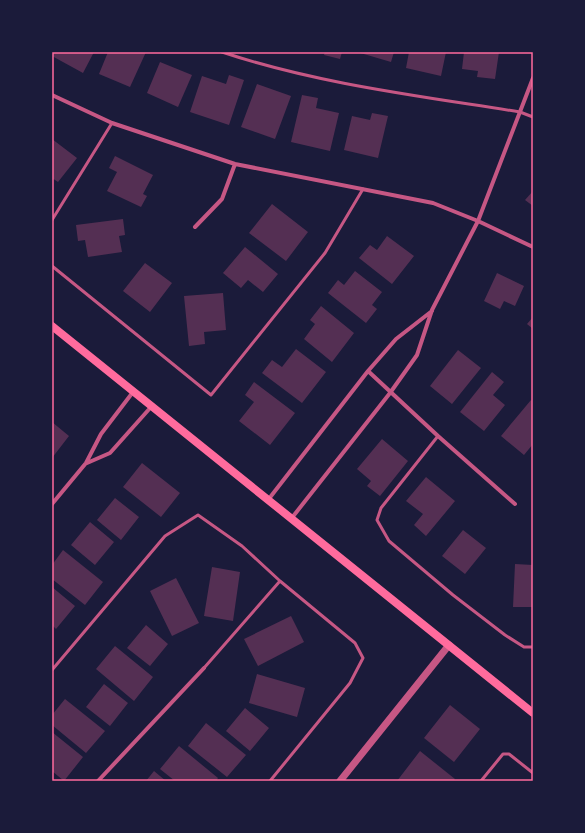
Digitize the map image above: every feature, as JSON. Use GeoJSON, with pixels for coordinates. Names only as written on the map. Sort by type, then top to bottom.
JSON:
{"type":"FeatureCollection","features":[{"type":"Feature","properties":{"kind":"main road"},"geometry":{"type":"LineString","coordinates":[[52,326],[267,501],[533,713]]}},
{"type":"Feature","properties":{"kind":"street"},"geometry":{"type":"LineString","coordinates":[[290,519],[390,393],[417,355],[432,310],[478,221],[533,78]]}},
{"type":"Feature","properties":{"kind":"street"},"geometry":{"type":"LineString","coordinates":[[52,95],[112,123],[235,164],[433,203],[478,221],[533,247]]}},
{"type":"Feature","properties":{"kind":"street"},"geometry":{"type":"LineString","coordinates":[[195,227],[222,199],[235,164]]}},
{"type":"Feature","properties":{"kind":"street"},"geometry":{"type":"LineString","coordinates":[[267,501],[368,371],[396,339],[432,310]]}},
{"type":"Feature","properties":{"kind":"street"},"geometry":{"type":"LineString","coordinates":[[368,371],[390,393],[515,504]]}},
{"type":"Feature","properties":{"kind":"street"},"geometry":{"type":"LineString","coordinates":[[52,504],[86,464],[101,434],[133,392]]}},
{"type":"Feature","properties":{"kind":"street"},"geometry":{"type":"LineString","coordinates":[[86,464],[110,453],[151,407]]}},
{"type":"Feature","properties":{"kind":"street"},"geometry":{"type":"LineString","coordinates":[[340,781],[449,645]]}},
{"type":"Feature","properties":{"kind":"street"},"geometry":{"type":"LineString","coordinates":[[98,781],[204,668]]}},
{"type":"Feature","properties":{"kind":"lane"},"geometry":{"type":"LineString","coordinates":[[222,52],[256,63],[307,76],[391,92],[520,112],[533,117]]}},
{"type":"Feature","properties":{"kind":"lane"},"geometry":{"type":"LineString","coordinates":[[52,220],[112,123]]}},
{"type":"Feature","properties":{"kind":"lane"},"geometry":{"type":"LineString","coordinates":[[52,266],[211,395],[325,253],[363,189]]}},
{"type":"Feature","properties":{"kind":"lane"},"geometry":{"type":"LineString","coordinates":[[438,436],[381,508],[377,520],[389,541],[453,594],[505,635],[524,647],[533,647]]}},
{"type":"Feature","properties":{"kind":"lane"},"geometry":{"type":"LineString","coordinates":[[52,670],[165,536],[198,515],[242,546],[280,581],[355,643],[363,658],[350,683],[270,781]]}},
{"type":"Feature","properties":{"kind":"lane"},"geometry":{"type":"LineString","coordinates":[[204,668],[280,581]]}},
{"type":"Feature","properties":{"kind":"lane"},"geometry":{"type":"LineString","coordinates":[[481,781],[503,754],[509,754],[533,773]]}},
{"type":"Feature","properties":{"kind":"building"},"geometry":{"type":"Polygon","coordinates":[[[52,52],[94,52],[83,73],[52,56],[52,52]]]}},
{"type":"Feature","properties":{"kind":"building"},"geometry":{"type":"Polygon","coordinates":[[[108,52],[146,52],[130,87],[99,74],[108,52]]]}},
{"type":"Feature","properties":{"kind":"building"},"geometry":{"type":"Polygon","coordinates":[[[325,52],[342,52],[340,59],[324,55],[325,52]]]}},
{"type":"Feature","properties":{"kind":"building"},"geometry":{"type":"Polygon","coordinates":[[[357,52],[394,52],[391,62],[357,52]]]}},
{"type":"Feature","properties":{"kind":"building"},"geometry":{"type":"Polygon","coordinates":[[[409,52],[446,52],[441,76],[406,68],[409,52]]]}},
{"type":"Feature","properties":{"kind":"building"},"geometry":{"type":"Polygon","coordinates":[[[464,52],[499,52],[495,79],[477,77],[478,71],[462,69],[464,52]]]}},
{"type":"Feature","properties":{"kind":"building"},"geometry":{"type":"Polygon","coordinates":[[[160,62],[192,75],[178,107],[147,93],[160,62]]]}},
{"type":"Feature","properties":{"kind":"building"},"geometry":{"type":"Polygon","coordinates":[[[229,75],[244,80],[229,125],[190,112],[202,76],[226,84],[229,75]]]}},
{"type":"Feature","properties":{"kind":"building"},"geometry":{"type":"Polygon","coordinates":[[[257,84],[291,96],[275,139],[241,127],[257,84]]]}},
{"type":"Feature","properties":{"kind":"building"},"geometry":{"type":"Polygon","coordinates":[[[302,95],[318,98],[316,108],[339,113],[330,151],[291,142],[302,95]]]}},
{"type":"Feature","properties":{"kind":"building"},"geometry":{"type":"Polygon","coordinates":[[[372,113],[388,116],[378,158],[344,150],[352,116],[370,120],[372,113]]]}},
{"type":"Feature","properties":{"kind":"building"},"geometry":{"type":"Polygon","coordinates":[[[52,139],[77,158],[58,182],[52,178],[52,139]]]}},
{"type":"Feature","properties":{"kind":"building"},"geometry":{"type":"Polygon","coordinates":[[[115,156],[153,175],[143,194],[147,196],[141,207],[107,191],[117,172],[109,168],[115,156]]]}},
{"type":"Feature","properties":{"kind":"building"},"geometry":{"type":"Polygon","coordinates":[[[533,191],[533,206],[525,200],[533,191]]]}},
{"type":"Feature","properties":{"kind":"building"},"geometry":{"type":"Polygon","coordinates":[[[272,204],[308,232],[286,261],[249,233],[272,204]]]}},
{"type":"Feature","properties":{"kind":"building"},"geometry":{"type":"Polygon","coordinates":[[[123,219],[125,235],[119,236],[122,252],[88,257],[85,240],[78,241],[76,225],[123,219]]]}},
{"type":"Feature","properties":{"kind":"building"},"geometry":{"type":"Polygon","coordinates":[[[387,236],[414,256],[392,284],[359,258],[370,245],[377,250],[387,236]]]}},
{"type":"Feature","properties":{"kind":"building"},"geometry":{"type":"Polygon","coordinates":[[[245,247],[278,274],[263,292],[248,280],[241,288],[223,273],[245,247]]]}},
{"type":"Feature","properties":{"kind":"building"},"geometry":{"type":"Polygon","coordinates":[[[145,263],[172,283],[150,312],[123,291],[145,263]]]}},
{"type":"Feature","properties":{"kind":"building"},"geometry":{"type":"Polygon","coordinates":[[[355,271],[382,292],[372,305],[377,309],[366,323],[328,293],[338,280],[344,285],[355,271]]]}},
{"type":"Feature","properties":{"kind":"building"},"geometry":{"type":"Polygon","coordinates":[[[497,273],[524,286],[515,306],[504,301],[500,309],[484,301],[497,273]]]}},
{"type":"Feature","properties":{"kind":"building"},"geometry":{"type":"Polygon","coordinates":[[[223,293],[226,330],[204,332],[205,344],[189,346],[184,296],[223,293]]]}},
{"type":"Feature","properties":{"kind":"building"},"geometry":{"type":"Polygon","coordinates":[[[321,306],[354,333],[332,362],[304,339],[315,324],[310,320],[321,306]]]}},
{"type":"Feature","properties":{"kind":"building"},"geometry":{"type":"Polygon","coordinates":[[[533,317],[533,329],[527,324],[533,317]]]}},
{"type":"Feature","properties":{"kind":"building"},"geometry":{"type":"Polygon","coordinates":[[[296,349],[326,372],[302,403],[262,373],[272,360],[282,367],[296,349]]]}},
{"type":"Feature","properties":{"kind":"building"},"geometry":{"type":"Polygon","coordinates":[[[458,350],[481,368],[452,404],[430,386],[458,350]]]}},
{"type":"Feature","properties":{"kind":"building"},"geometry":{"type":"Polygon","coordinates":[[[492,372],[504,382],[493,395],[505,405],[484,431],[460,412],[492,372]]]}},
{"type":"Feature","properties":{"kind":"building"},"geometry":{"type":"Polygon","coordinates":[[[254,382],[295,413],[270,445],[239,421],[254,402],[245,395],[254,382]]]}},
{"type":"Feature","properties":{"kind":"building"},"geometry":{"type":"Polygon","coordinates":[[[531,400],[533,401],[533,444],[524,455],[501,436],[531,400]]]}},
{"type":"Feature","properties":{"kind":"building"},"geometry":{"type":"Polygon","coordinates":[[[52,422],[69,436],[52,458],[52,422]]]}},
{"type":"Feature","properties":{"kind":"building"},"geometry":{"type":"Polygon","coordinates":[[[382,439],[408,461],[380,496],[367,486],[371,481],[357,469],[382,439]]]}},
{"type":"Feature","properties":{"kind":"building"},"geometry":{"type":"Polygon","coordinates":[[[142,463],[180,493],[161,517],[123,487],[142,463]]]}},
{"type":"Feature","properties":{"kind":"building"},"geometry":{"type":"Polygon","coordinates":[[[426,477],[455,501],[426,536],[414,525],[423,514],[406,501],[426,477]]]}},
{"type":"Feature","properties":{"kind":"building"},"geometry":{"type":"Polygon","coordinates":[[[115,498],[139,517],[121,540],[97,520],[115,498]]]}},
{"type":"Feature","properties":{"kind":"building"},"geometry":{"type":"Polygon","coordinates":[[[90,522],[114,542],[95,565],[71,545],[90,522]]]}},
{"type":"Feature","properties":{"kind":"building"},"geometry":{"type":"Polygon","coordinates":[[[463,530],[486,548],[465,574],[442,556],[463,530]]]}},
{"type":"Feature","properties":{"kind":"building"},"geometry":{"type":"Polygon","coordinates":[[[63,550],[103,582],[85,605],[52,579],[52,565],[63,550]]]}},
{"type":"Feature","properties":{"kind":"building"},"geometry":{"type":"Polygon","coordinates":[[[515,564],[533,565],[533,607],[513,607],[515,564]]]}},
{"type":"Feature","properties":{"kind":"building"},"geometry":{"type":"Polygon","coordinates":[[[212,567],[240,572],[233,621],[204,616],[212,567]]]}},
{"type":"Feature","properties":{"kind":"building"},"geometry":{"type":"Polygon","coordinates":[[[176,578],[199,623],[172,636],[150,591],[176,578]]]}},
{"type":"Feature","properties":{"kind":"building"},"geometry":{"type":"Polygon","coordinates":[[[52,587],[75,606],[56,629],[52,625],[52,587]]]}},
{"type":"Feature","properties":{"kind":"building"},"geometry":{"type":"Polygon","coordinates":[[[291,616],[304,642],[258,666],[244,639],[291,616]]]}},
{"type":"Feature","properties":{"kind":"building"},"geometry":{"type":"Polygon","coordinates":[[[146,625],[168,644],[150,666],[127,648],[146,625]]]}},
{"type":"Feature","properties":{"kind":"building"},"geometry":{"type":"Polygon","coordinates":[[[115,646],[153,677],[134,701],[96,669],[115,646]]]}},
{"type":"Feature","properties":{"kind":"building"},"geometry":{"type":"Polygon","coordinates":[[[257,674],[305,688],[297,717],[249,703],[257,674]]]}},
{"type":"Feature","properties":{"kind":"building"},"geometry":{"type":"Polygon","coordinates":[[[104,684],[128,703],[110,726],[86,707],[104,684]]]}},
{"type":"Feature","properties":{"kind":"building"},"geometry":{"type":"Polygon","coordinates":[[[65,699],[105,731],[86,753],[52,725],[52,715],[65,699]]]}},
{"type":"Feature","properties":{"kind":"building"},"geometry":{"type":"Polygon","coordinates":[[[450,705],[480,729],[454,762],[424,738],[450,705]]]}},
{"type":"Feature","properties":{"kind":"building"},"geometry":{"type":"Polygon","coordinates":[[[245,708],[269,728],[250,751],[226,731],[245,708]]]}},
{"type":"Feature","properties":{"kind":"building"},"geometry":{"type":"Polygon","coordinates":[[[206,723],[246,755],[227,777],[188,746],[206,723]]]}},
{"type":"Feature","properties":{"kind":"building"},"geometry":{"type":"Polygon","coordinates":[[[52,732],[83,757],[64,781],[52,771],[52,732]]]}},
{"type":"Feature","properties":{"kind":"building"},"geometry":{"type":"Polygon","coordinates":[[[179,746],[218,778],[216,781],[175,781],[160,769],[179,746]]]}},
{"type":"Feature","properties":{"kind":"building"},"geometry":{"type":"Polygon","coordinates":[[[420,751],[455,779],[453,781],[397,781],[420,751]]]}},
{"type":"Feature","properties":{"kind":"building"},"geometry":{"type":"Polygon","coordinates":[[[154,771],[166,781],[146,781],[154,771]]]}}]}
